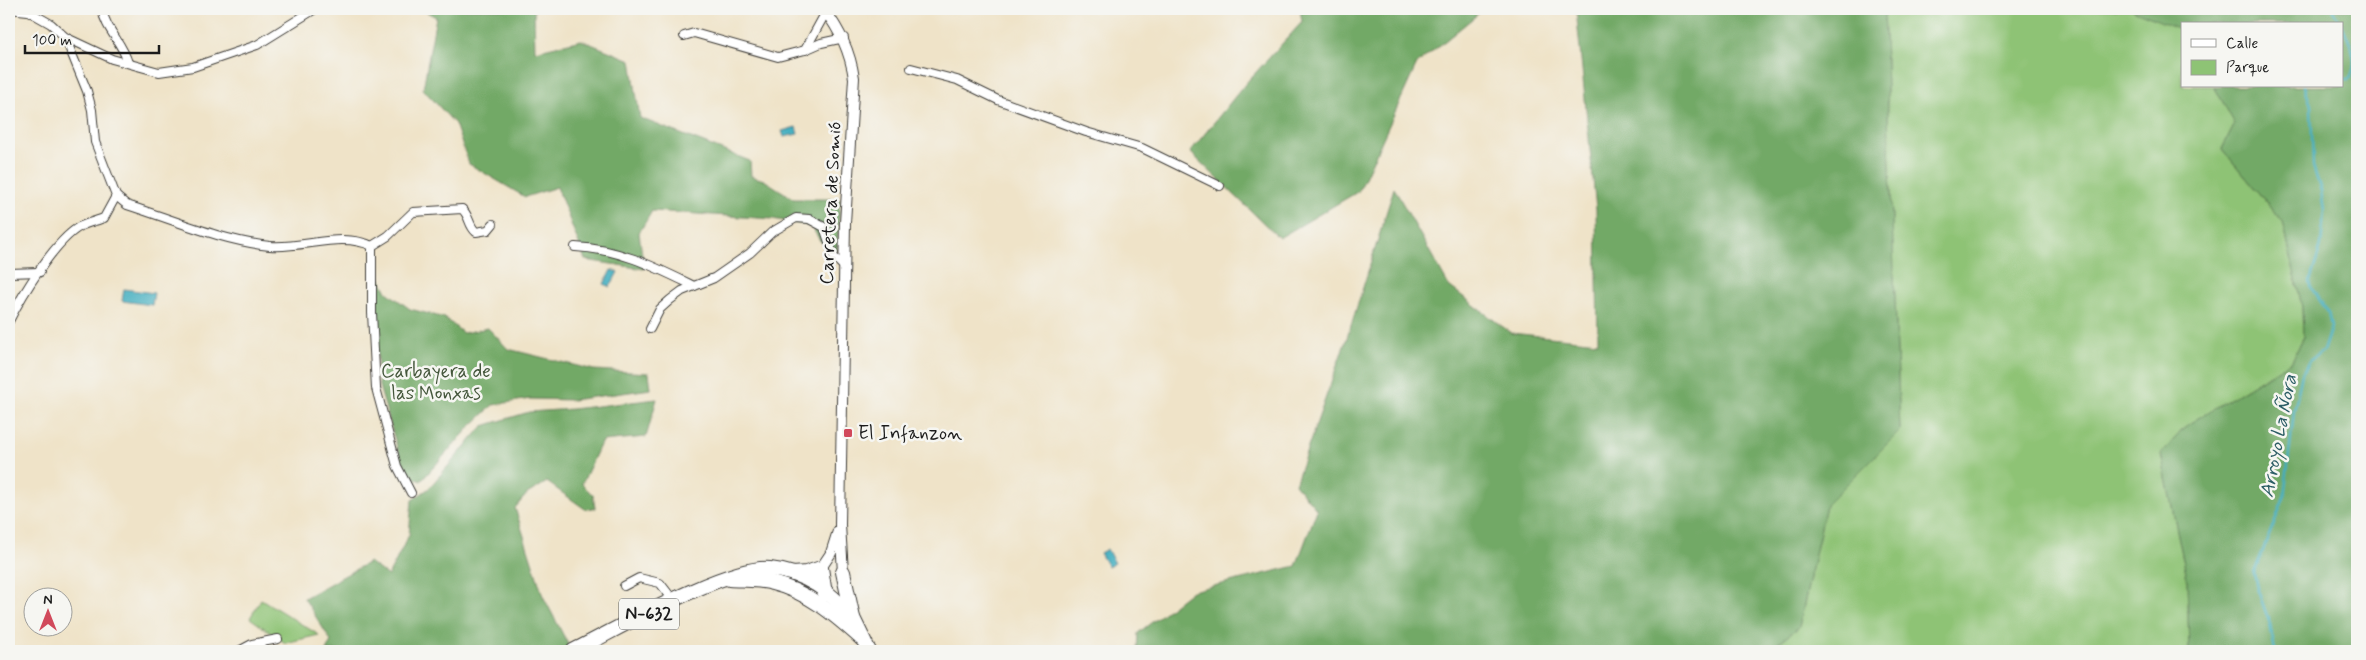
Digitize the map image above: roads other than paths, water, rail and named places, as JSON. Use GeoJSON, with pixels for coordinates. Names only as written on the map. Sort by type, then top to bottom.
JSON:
{"type":"FeatureCollection","features":[{"type":"Feature","properties":{"kind":"highway"},"geometry":{"type":"LineString","coordinates":[[793,574],[806,573],[821,568],[823,587],[831,611]]}},
{"type":"Feature","properties":{"kind":"highway","name":"N-632"},"geometry":{"type":"LineString","coordinates":[[573,651],[674,601],[744,571],[756,569],[793,574],[823,587],[853,618],[866,646]]}},
{"type":"Feature","properties":{"kind":"highway"},"geometry":{"type":"LineString","coordinates":[[771,582],[808,590],[823,587],[843,572],[853,618]]}},
{"type":"Feature","properties":{"kind":"highway","name":"N-632"},"geometry":{"type":"LineString","coordinates":[[726,579],[771,582],[810,598],[831,611],[866,646]]}},
{"type":"Feature","properties":{"kind":"street"},"geometry":{"type":"LineString","coordinates":[[9,9],[28,11],[51,24],[65,36],[112,59],[159,72],[193,67],[257,45],[314,9]]}},
{"type":"Feature","properties":{"kind":"street"},"geometry":{"type":"LineString","coordinates":[[102,9],[103,18],[125,52],[128,63]]}},
{"type":"Feature","properties":{"kind":"street"},"geometry":{"type":"LineString","coordinates":[[805,50],[825,10]]}},
{"type":"Feature","properties":{"kind":"street","name":"Carretera de Somió"},"geometry":{"type":"LineString","coordinates":[[825,10],[844,38],[851,58],[854,78],[844,267],[840,525]]}},
{"type":"Feature","properties":{"kind":"street"},"geometry":{"type":"LineString","coordinates":[[684,36],[694,33],[778,58],[805,50],[820,43],[844,38]]}},
{"type":"Feature","properties":{"kind":"street"},"geometry":{"type":"LineString","coordinates":[[65,36],[87,92],[92,110],[95,142],[116,196],[127,205],[229,238],[272,246],[353,240],[372,246],[388,236],[413,212],[462,209],[467,213],[470,227],[476,232],[488,230],[493,224]]}},
{"type":"Feature","properties":{"kind":"street"},"geometry":{"type":"LineString","coordinates":[[910,68],[957,80],[998,100],[1086,132],[1142,148],[1220,186]]}},
{"type":"Feature","properties":{"kind":"street"},"geometry":{"type":"LineString","coordinates":[[9,321],[55,250],[78,228],[104,218],[116,196]]}},
{"type":"Feature","properties":{"kind":"street"},"geometry":{"type":"LineString","coordinates":[[650,329],[660,310],[682,291],[714,278],[750,253],[772,232],[796,218],[809,219],[824,227],[834,257],[844,267]]}},
{"type":"Feature","properties":{"kind":"street"},"geometry":{"type":"LineString","coordinates":[[372,246],[372,313],[376,388],[397,466],[411,493]]}},
{"type":"Feature","properties":{"kind":"street"},"geometry":{"type":"LineString","coordinates":[[575,247],[598,248],[628,255],[694,286]]}},
{"type":"Feature","properties":{"kind":"street"},"geometry":{"type":"LineString","coordinates":[[9,273],[40,272]]}},
{"type":"Feature","properties":{"kind":"street"},"geometry":{"type":"LineString","coordinates":[[821,568],[831,553],[840,525]]}},
{"type":"Feature","properties":{"kind":"street"},"geometry":{"type":"LineString","coordinates":[[840,525],[843,572]]}},
{"type":"Feature","properties":{"kind":"street"},"geometry":{"type":"LineString","coordinates":[[624,586],[639,578],[660,582],[674,601]]}},
{"type":"Feature","properties":{"kind":"street"},"geometry":{"type":"LineString","coordinates":[[239,651],[252,644],[278,639]]}},
{"type":"Feature","properties":{"kind":"water"},"geometry":{"type":"Polygon","coordinates":[[[796,127],[798,134],[784,137],[782,131],[796,127]]]}},
{"type":"Feature","properties":{"kind":"water"},"geometry":{"type":"Polygon","coordinates":[[[611,270],[618,272],[610,287],[604,284],[611,270]]]}},
{"type":"Feature","properties":{"kind":"water"},"geometry":{"type":"Polygon","coordinates":[[[124,289],[154,293],[152,305],[122,301],[124,289]]]}},
{"type":"Feature","properties":{"kind":"water"},"geometry":{"type":"Polygon","coordinates":[[[1107,549],[1115,563],[1108,567],[1100,553],[1107,549]]]}},
{"type":"Feature","properties":{"kind":"waterway","name":"Arroyo La Ñora"},"geometry":{"type":"LineString","coordinates":[[2332,9],[2341,22]]}},
{"type":"Feature","properties":{"kind":"waterway","name":"Arroyo La Ñora"},"geometry":{"type":"LineString","coordinates":[[2344,29],[2354,59],[2352,73],[2349,79],[2344,79]]}},
{"type":"Feature","properties":{"kind":"waterway","name":"Arroyo La Ñora"},"geometry":{"type":"LineString","coordinates":[[2275,651],[2270,624],[2257,588],[2254,573],[2284,498],[2294,411],[2302,374],[2309,361],[2323,351],[2331,327],[2328,312],[2312,289],[2310,281],[2321,246],[2324,210],[2321,191],[2313,166],[2311,105],[2305,88]]}},
{"type":"Feature","properties":{"kind":"place","name":"El Infanzon"},"geometry":{"type":"Point","coordinates":[848,433]}},
{"type":"Feature","properties":{"kind":"park label","name":"Carbayera de las Monxas"},"geometry":{"type":"Point","coordinates":[436,382]}}]}
